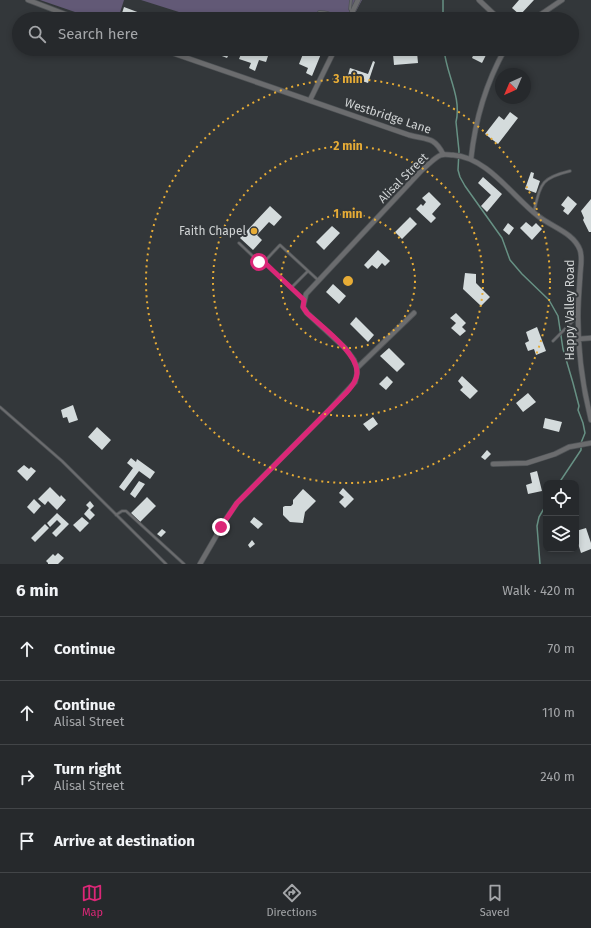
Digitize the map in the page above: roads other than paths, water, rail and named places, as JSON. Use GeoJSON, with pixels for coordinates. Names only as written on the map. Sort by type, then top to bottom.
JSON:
{"type":"FeatureCollection","features":[{"type":"Feature","properties":{"kind":"street"},"geometry":{"type":"LineString","coordinates":[[28,0],[60,12]]}},
{"type":"Feature","properties":{"kind":"street"},"geometry":{"type":"LineString","coordinates":[[354,12],[358,0]]}},
{"type":"Feature","properties":{"kind":"street"},"geometry":{"type":"LineString","coordinates":[[479,0],[492,12]]}},
{"type":"Feature","properties":{"kind":"street"},"geometry":{"type":"LineString","coordinates":[[544,12],[562,0]]}},
{"type":"Feature","properties":{"kind":"street","name":"Westbridge Lane"},"geometry":{"type":"LineString","coordinates":[[181,56],[409,135],[432,141],[439,146],[443,154]]}},
{"type":"Feature","properties":{"kind":"street"},"geometry":{"type":"LineString","coordinates":[[310,100],[331,56]]}},
{"type":"Feature","properties":{"kind":"street"},"geometry":{"type":"LineString","coordinates":[[470,159],[484,94],[494,68],[501,56]]}},
{"type":"Feature","properties":{"kind":"street","name":"Happy Valley Road"},"geometry":{"type":"LineString","coordinates":[[443,154],[457,155],[470,159],[496,177],[534,212],[573,239],[581,252],[582,262],[578,339],[582,382],[591,420]]}},
{"type":"Feature","properties":{"kind":"street","name":"Alisal Street"},"geometry":{"type":"LineString","coordinates":[[304,300],[306,294],[422,170],[437,157],[443,154]]}},
{"type":"Feature","properties":{"kind":"street"},"geometry":{"type":"LineString","coordinates":[[200,564],[237,503],[347,392],[355,382],[357,368],[346,349],[307,313],[303,307],[304,300]]}},
{"type":"Feature","properties":{"kind":"street"},"geometry":{"type":"LineString","coordinates":[[357,368],[414,313]]}},
{"type":"Feature","properties":{"kind":"street"},"geometry":{"type":"LineString","coordinates":[[578,339],[591,338]]}},
{"type":"Feature","properties":{"kind":"street"},"geometry":{"type":"LineString","coordinates":[[493,464],[527,463],[574,446],[591,443]]}},
{"type":"Feature","properties":{"kind":"lane"},"geometry":{"type":"LineString","coordinates":[[351,0],[350,6],[352,12]]}},
{"type":"Feature","properties":{"kind":"lane"},"geometry":{"type":"LineString","coordinates":[[319,12],[329,12]]}},
{"type":"Feature","properties":{"kind":"lane"},"geometry":{"type":"LineString","coordinates":[[534,212],[540,188],[545,180],[555,175],[570,171]]}},
{"type":"Feature","properties":{"kind":"lane"},"geometry":{"type":"LineString","coordinates":[[238,243],[259,262],[264,262],[304,300]]}},
{"type":"Feature","properties":{"kind":"lane"},"geometry":{"type":"LineString","coordinates":[[264,262],[280,245],[318,281]]}},
{"type":"Feature","properties":{"kind":"lane"},"geometry":{"type":"LineString","coordinates":[[292,288],[308,271]]}},
{"type":"Feature","properties":{"kind":"lane"},"geometry":{"type":"LineString","coordinates":[[552,341],[578,316]]}},
{"type":"Feature","properties":{"kind":"lane"},"geometry":{"type":"LineString","coordinates":[[0,407],[62,461],[166,564]]}},
{"type":"Feature","properties":{"kind":"lane"},"geometry":{"type":"LineString","coordinates":[[116,515],[122,511],[126,511],[184,564]]}},
{"type":"Feature","properties":{"kind":"waterway"},"geometry":{"type":"LineString","coordinates":[[443,0],[443,12]]}},
{"type":"Feature","properties":{"kind":"waterway"},"geometry":{"type":"LineString","coordinates":[[445,56],[457,104],[456,122],[459,151],[458,170],[460,177],[502,238],[510,260],[549,300],[558,316],[563,349],[585,433],[581,443]]}},
{"type":"Feature","properties":{"kind":"waterway"},"geometry":{"type":"LineString","coordinates":[[561,480],[581,450],[581,447]]}},
{"type":"Feature","properties":{"kind":"waterway"},"geometry":{"type":"LineString","coordinates":[[540,564],[537,526],[539,517],[543,510]]}},
{"type":"Feature","properties":{"kind":"place","name":"Faith Chapel"},"geometry":{"type":"Point","coordinates":[254,231]}}]}
